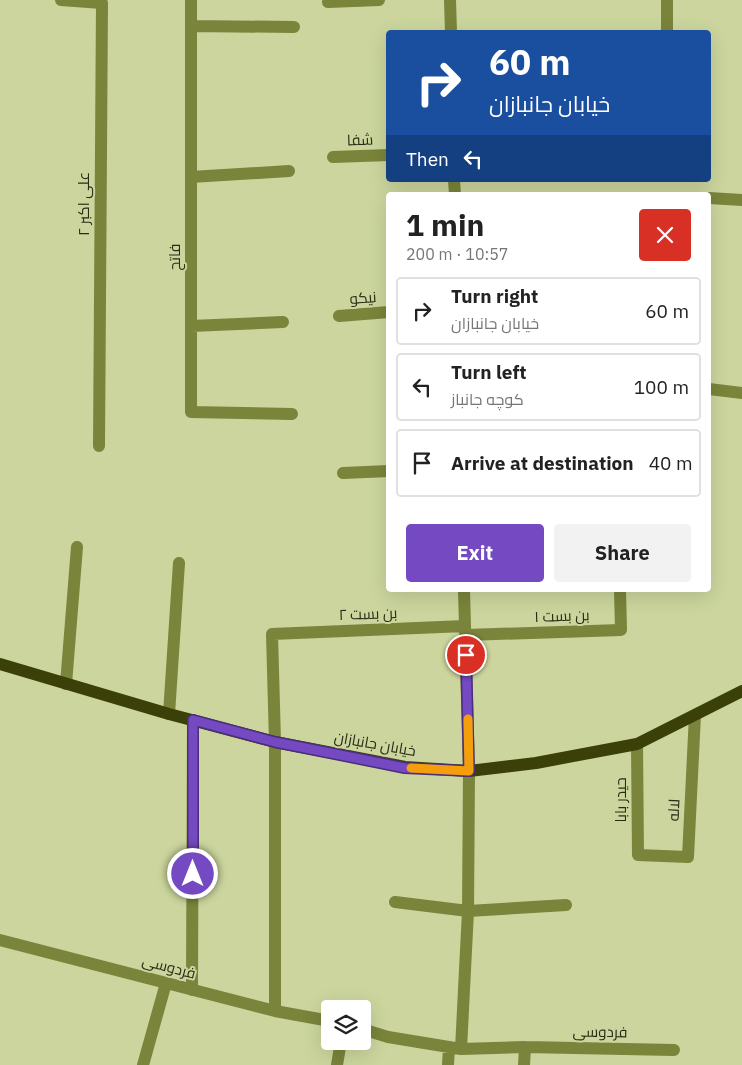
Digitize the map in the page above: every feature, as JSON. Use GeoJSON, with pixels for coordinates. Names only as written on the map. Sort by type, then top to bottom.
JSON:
{"type":"FeatureCollection","features":[{"type":"Feature","properties":{"kind":"main road","name":"خیابان جانبازان"},"geometry":{"type":"LineString","coordinates":[[0,664],[169,714],[275,742],[405,768],[469,771],[536,763],[637,744],[742,691]]}},
{"type":"Feature","properties":{"kind":"street","name":"علی اکبر ۲"},"geometry":{"type":"LineString","coordinates":[[61,0],[102,3],[100,446]]}},
{"type":"Feature","properties":{"kind":"street","name":"فاتح"},"geometry":{"type":"LineString","coordinates":[[191,0],[191,412],[292,414]]}},
{"type":"Feature","properties":{"kind":"street"},"geometry":{"type":"LineString","coordinates":[[328,2],[378,0]]}},
{"type":"Feature","properties":{"kind":"street"},"geometry":{"type":"LineString","coordinates":[[450,0],[451,30]]}},
{"type":"Feature","properties":{"kind":"street"},"geometry":{"type":"LineString","coordinates":[[667,0],[667,30]]}},
{"type":"Feature","properties":{"kind":"street"},"geometry":{"type":"LineString","coordinates":[[191,26],[294,27]]}},
{"type":"Feature","properties":{"kind":"street","name":"شفا"},"geometry":{"type":"LineString","coordinates":[[333,158],[386,155]]}},
{"type":"Feature","properties":{"kind":"street"},"geometry":{"type":"LineString","coordinates":[[191,177],[289,171]]}},
{"type":"Feature","properties":{"kind":"street"},"geometry":{"type":"LineString","coordinates":[[711,198],[742,200]]}},
{"type":"Feature","properties":{"kind":"street","name":"نیکو"},"geometry":{"type":"LineString","coordinates":[[339,316],[386,312]]}},
{"type":"Feature","properties":{"kind":"street"},"geometry":{"type":"LineString","coordinates":[[191,326],[283,322]]}},
{"type":"Feature","properties":{"kind":"street"},"geometry":{"type":"LineString","coordinates":[[711,388],[742,393]]}},
{"type":"Feature","properties":{"kind":"street"},"geometry":{"type":"LineString","coordinates":[[344,473],[386,471]]}},
{"type":"Feature","properties":{"kind":"street"},"geometry":{"type":"LineString","coordinates":[[66,684],[77,547]]}},
{"type":"Feature","properties":{"kind":"street"},"geometry":{"type":"LineString","coordinates":[[169,714],[179,563]]}},
{"type":"Feature","properties":{"kind":"street"},"geometry":{"type":"LineString","coordinates":[[448,1065],[455,1048],[468,911],[469,771],[464,592]]}},
{"type":"Feature","properties":{"kind":"street","name":"بن بست ۱"},"geometry":{"type":"LineString","coordinates":[[465,631],[620,630],[620,592]]}},
{"type":"Feature","properties":{"kind":"street","name":"بن بست ۲"},"geometry":{"type":"LineString","coordinates":[[275,742],[272,634],[465,631]]}},
{"type":"Feature","properties":{"kind":"street","name":"لاله"},"geometry":{"type":"LineString","coordinates":[[638,855],[688,856],[694,715]]}},
{"type":"Feature","properties":{"kind":"street"},"geometry":{"type":"LineString","coordinates":[[192,990],[193,720]]}},
{"type":"Feature","properties":{"kind":"street"},"geometry":{"type":"LineString","coordinates":[[275,742],[276,1011]]}},
{"type":"Feature","properties":{"kind":"street","name":"حیدر بابا"},"geometry":{"type":"LineString","coordinates":[[637,744],[638,855]]}},
{"type":"Feature","properties":{"kind":"street"},"geometry":{"type":"LineString","coordinates":[[395,902],[468,911],[566,905]]}},
{"type":"Feature","properties":{"kind":"street","name":"فردوسی"},"geometry":{"type":"LineString","coordinates":[[0,940],[276,1011],[321,1019]]}},
{"type":"Feature","properties":{"kind":"street"},"geometry":{"type":"LineString","coordinates":[[143,1065],[166,983]]}},
{"type":"Feature","properties":{"kind":"street"},"geometry":{"type":"LineString","coordinates":[[371,1031],[455,1048]]}},
{"type":"Feature","properties":{"kind":"street"},"geometry":{"type":"LineString","coordinates":[[524,1065],[525,1047]]}},
{"type":"Feature","properties":{"kind":"street","name":"فردوسی"},"geometry":{"type":"LineString","coordinates":[[455,1048],[525,1047],[674,1050]]}},
{"type":"Feature","properties":{"kind":"street"},"geometry":{"type":"LineString","coordinates":[[337,1065],[340,1050]]}},
{"type":"Feature","properties":{"kind":"slow traffic"},"geometry":{"type":"LineString","coordinates":[[411,768],[469,771],[468,719]]}},
{"type":"Feature","properties":{"kind":"route"},"geometry":{"type":"LineString","coordinates":[[193,874],[193,720],[275,742],[405,768],[469,771],[466,655]]}}]}
